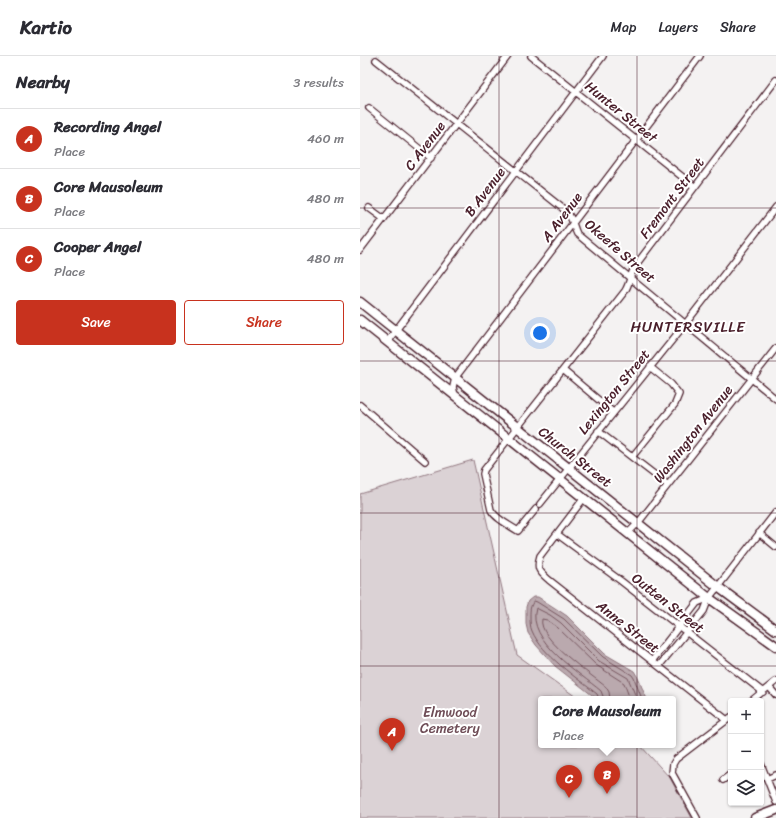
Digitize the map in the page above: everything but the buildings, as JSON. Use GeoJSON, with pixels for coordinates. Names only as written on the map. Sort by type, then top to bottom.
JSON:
{"type":"FeatureCollection","features":[{"type":"Feature","properties":{"kind":"main road","name":"Church Street"},"geometry":{"type":"LineString","coordinates":[[360,302],[638,523],[776,630]]}},
{"type":"Feature","properties":{"kind":"main road","name":"Church Street"},"geometry":{"type":"LineString","coordinates":[[360,320],[709,598],[776,646]]}},
{"type":"Feature","properties":{"kind":"main road"},"geometry":{"type":"LineString","coordinates":[[755,818],[776,810]]}},
{"type":"Feature","properties":{"kind":"street","name":"C Avenue"},"geometry":{"type":"LineString","coordinates":[[360,250],[508,56]]}},
{"type":"Feature","properties":{"kind":"street","name":"Hunter Street"},"geometry":{"type":"LineString","coordinates":[[531,56],[695,187]]}},
{"type":"Feature","properties":{"kind":"street","name":"B Avenue"},"geometry":{"type":"LineString","coordinates":[[387,342],[603,56]]}},
{"type":"Feature","properties":{"kind":"street","name":"A Avenue"},"geometry":{"type":"LineString","coordinates":[[455,378],[700,56]]}},
{"type":"Feature","properties":{"kind":"street","name":"Okeefe Street"},"geometry":{"type":"LineString","coordinates":[[376,60],[566,211],[572,219],[578,234],[776,399]]}},
{"type":"Feature","properties":{"kind":"street","name":"Fremont Street"},"geometry":{"type":"LineString","coordinates":[[536,509],[518,531],[492,513],[483,474],[486,467],[625,291],[635,266],[776,80]]}},
{"type":"Feature","properties":{"kind":"street"},"geometry":{"type":"LineString","coordinates":[[369,108],[431,158]]}},
{"type":"Feature","properties":{"kind":"street","name":"Lexington Street"},"geometry":{"type":"LineString","coordinates":[[540,504],[686,323],[776,207]]}},
{"type":"Feature","properties":{"kind":"street"},"geometry":{"type":"LineString","coordinates":[[369,208],[384,219]]}},
{"type":"Feature","properties":{"kind":"street","name":"Washington Avenue"},"geometry":{"type":"LineString","coordinates":[[628,533],[638,523],[776,348]]}},
{"type":"Feature","properties":{"kind":"street"},"geometry":{"type":"LineString","coordinates":[[632,457],[675,404],[680,394],[671,384],[650,367]]}},
{"type":"Feature","properties":{"kind":"street"},"geometry":{"type":"LineString","coordinates":[[563,370],[613,412]]}},
{"type":"Feature","properties":{"kind":"street"},"geometry":{"type":"LineString","coordinates":[[455,378],[453,387],[455,396]]}},
{"type":"Feature","properties":{"kind":"street"},"geometry":{"type":"LineString","coordinates":[[360,405],[425,461]]}},
{"type":"Feature","properties":{"kind":"street"},"geometry":{"type":"LineString","coordinates":[[598,431],[668,485]]}},
{"type":"Feature","properties":{"kind":"street"},"geometry":{"type":"LineString","coordinates":[[557,534],[584,498]]}},
{"type":"Feature","properties":{"kind":"street"},"geometry":{"type":"LineString","coordinates":[[659,666],[704,611],[709,598],[776,512]]}},
{"type":"Feature","properties":{"kind":"street"},"geometry":{"type":"LineString","coordinates":[[759,533],[776,547]]}},
{"type":"Feature","properties":{"kind":"street","name":"Anne Street"},"geometry":{"type":"LineString","coordinates":[[557,534],[540,556],[538,564],[540,571],[549,580],[652,661],[728,717]]}},
{"type":"Feature","properties":{"kind":"street","name":"Outten Street"},"geometry":{"type":"LineString","coordinates":[[557,534],[763,692]]}},
{"type":"Feature","properties":{"kind":"street"},"geometry":{"type":"LineString","coordinates":[[652,661],[697,603],[709,598]]}},
{"type":"Feature","properties":{"kind":"street"},"geometry":{"type":"LineString","coordinates":[[755,698],[776,681]]}},
{"type":"Feature","properties":{"kind":"street"},"geometry":{"type":"LineString","coordinates":[[769,687],[776,695]]}},
{"type":"Feature","properties":{"kind":"street"},"geometry":{"type":"LineString","coordinates":[[697,818],[672,773],[673,764],[676,759],[728,719]]}},
{"type":"Feature","properties":{"kind":"street"},"geometry":{"type":"LineString","coordinates":[[763,770],[776,802]]}},
{"type":"Feature","properties":{"kind":"street"},"geometry":{"type":"LineString","coordinates":[[767,779],[776,775]]}},
{"type":"Feature","properties":{"kind":"street"},"geometry":{"type":"LineString","coordinates":[[722,780],[728,776]]}},
{"type":"Feature","properties":{"kind":"green space","name":"Elmwood Cemetery"},"geometry":{"type":"Polygon","coordinates":[[[473,460],[517,655],[575,696],[538,696],[538,748],[643,748],[670,778],[692,818],[360,818],[360,494],[473,460]]]}},
{"type":"Feature","properties":{"kind":"water"},"geometry":{"type":"Polygon","coordinates":[[[533,597],[538,597],[567,616],[605,654],[634,671],[646,696],[593,696],[555,666],[536,645],[528,633],[526,624],[526,607],[528,601],[533,597]]]}},
{"type":"Feature","properties":{"kind":"place","name":"Recording Angel"},"geometry":{"type":"Point","coordinates":[392,751]}},
{"type":"Feature","properties":{"kind":"place","name":"Core Mausoleum"},"geometry":{"type":"Point","coordinates":[607,794]}},
{"type":"Feature","properties":{"kind":"place","name":"Cooper Angel"},"geometry":{"type":"Point","coordinates":[569,798]}},
{"type":"Feature","properties":{"kind":"district","name":"HUNTERSVILLE"},"geometry":{"type":"Point","coordinates":[688,327]}}]}
